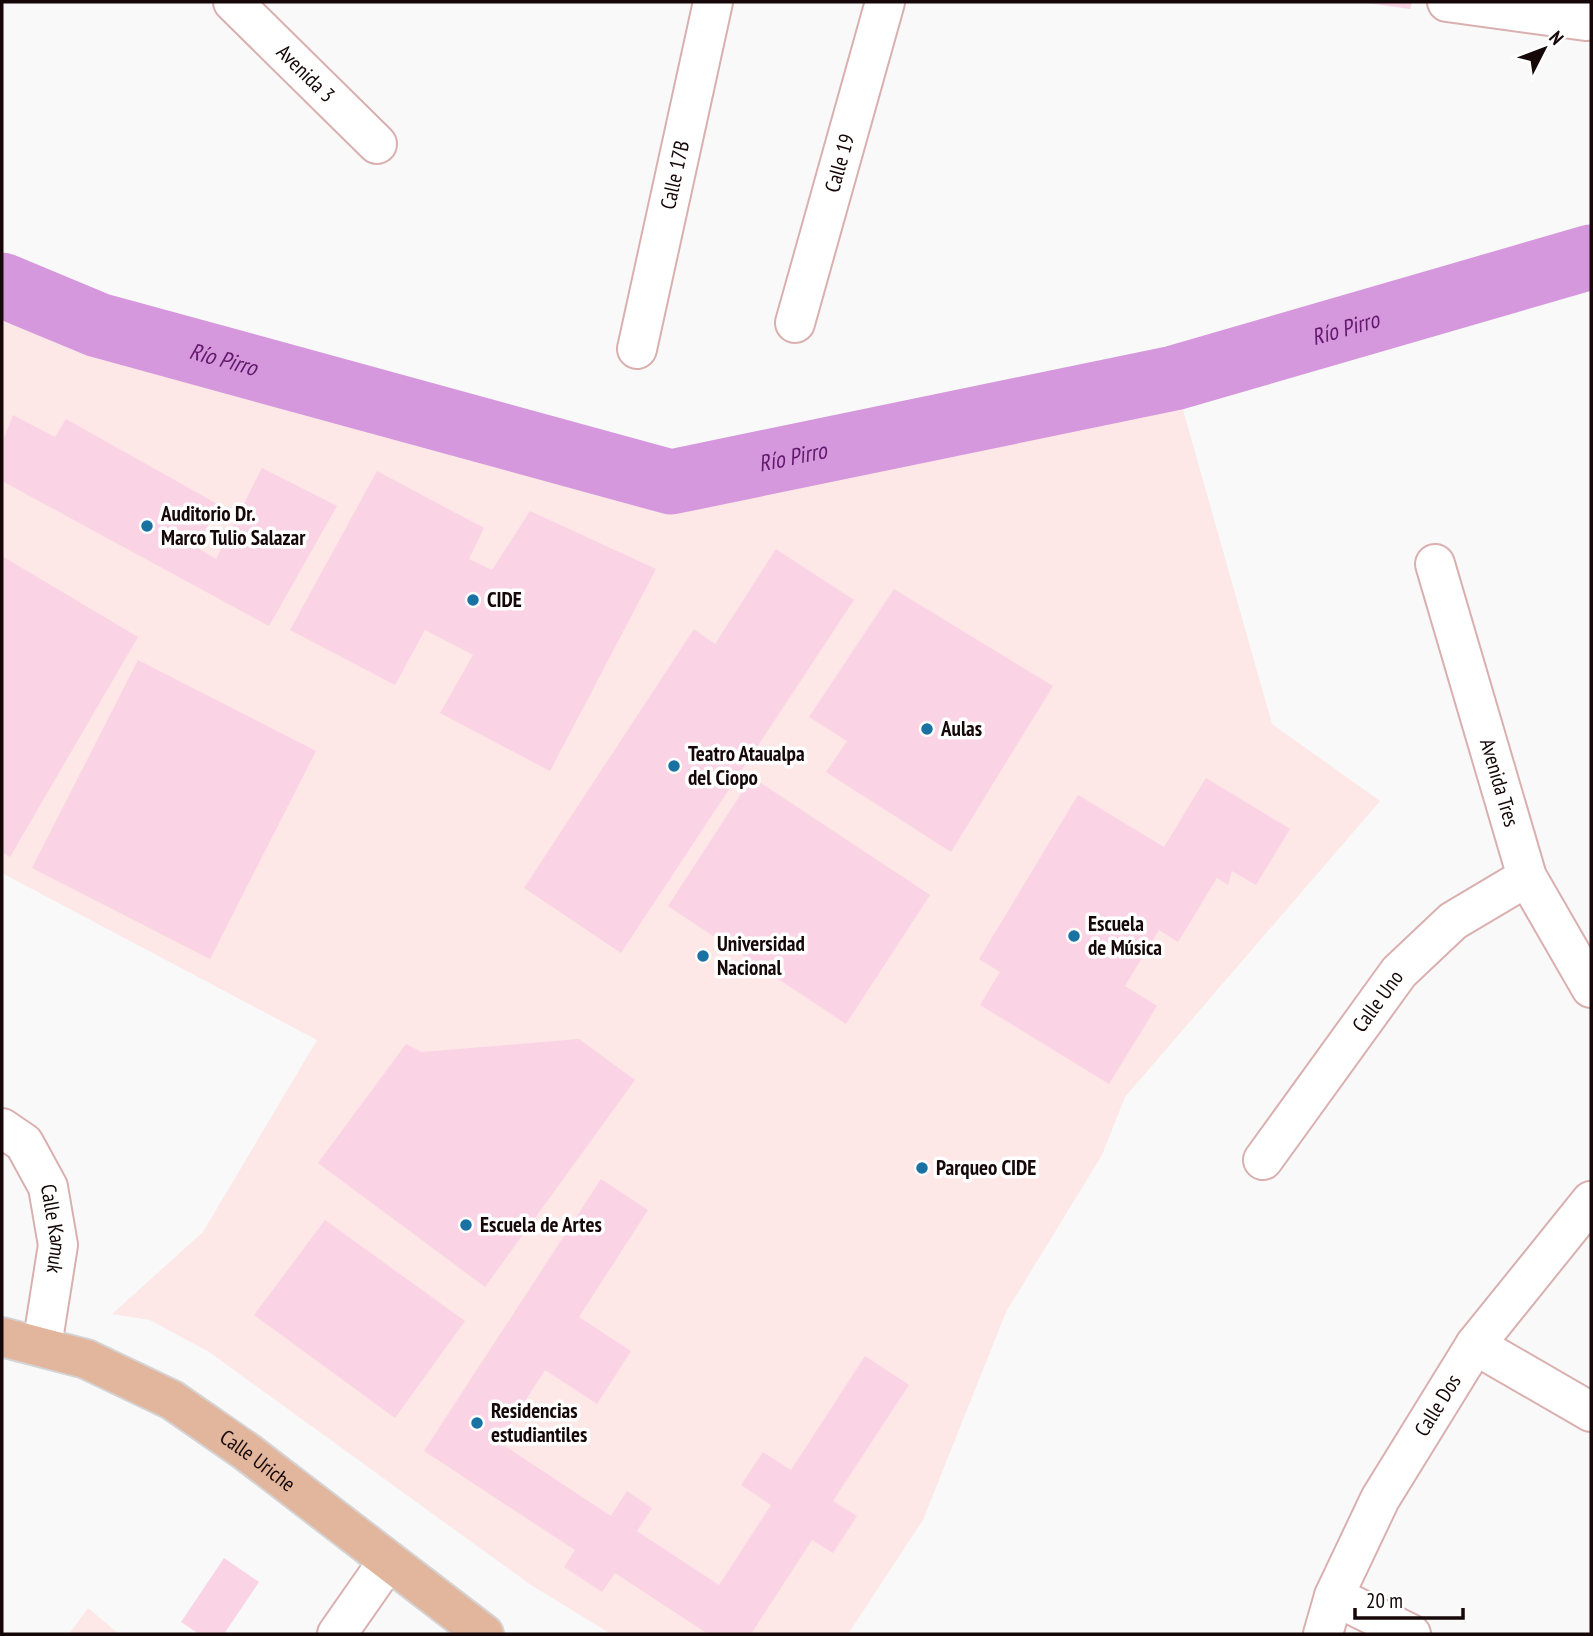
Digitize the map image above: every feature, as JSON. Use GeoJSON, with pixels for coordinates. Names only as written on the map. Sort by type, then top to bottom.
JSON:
{"type":"FeatureCollection","features":[{"type":"Feature","properties":{"kind":"main road","name":"Calle Uriche"},"geometry":{"type":"LineString","coordinates":[[2,1337],[86,1359],[172,1400],[247,1452],[484,1634]]}},
{"type":"Feature","properties":{"kind":"street","name":"Avenida 3"},"geometry":{"type":"LineString","coordinates":[[233,2],[377,144]]}},
{"type":"Feature","properties":{"kind":"street","name":"Calle 17B"},"geometry":{"type":"LineString","coordinates":[[637,349],[713,2]]}},
{"type":"Feature","properties":{"kind":"street","name":"Calle 19"},"geometry":{"type":"LineString","coordinates":[[795,323],[885,2]]}},
{"type":"Feature","properties":{"kind":"street"},"geometry":{"type":"LineString","coordinates":[[1447,2],[1586,21],[1590,2]]}},
{"type":"Feature","properties":{"kind":"street","name":"Avenida Tres"},"geometry":{"type":"LineString","coordinates":[[1435,564],[1527,877],[1591,988]]}},
{"type":"Feature","properties":{"kind":"street","name":"Calle Uno"},"geometry":{"type":"LineString","coordinates":[[1264,1160],[1399,972],[1453,921],[1527,877]]}},
{"type":"Feature","properties":{"kind":"street","name":"Calle Kamuk"},"geometry":{"type":"LineString","coordinates":[[2,1128],[24,1143],[48,1187],[58,1245],[41,1346]]}},
{"type":"Feature","properties":{"kind":"street","name":"Calle Dos"},"geometry":{"type":"LineString","coordinates":[[1323,1634],[1334,1596],[1380,1499],[1475,1345],[1591,1201]]}},
{"type":"Feature","properties":{"kind":"street"},"geometry":{"type":"LineString","coordinates":[[1475,1345],[1591,1412]]}},
{"type":"Feature","properties":{"kind":"street"},"geometry":{"type":"LineString","coordinates":[[337,1634],[388,1561]]}},
{"type":"Feature","properties":{"kind":"street"},"geometry":{"type":"LineString","coordinates":[[1334,1596],[1411,1634]]}},
{"type":"Feature","properties":{"kind":"shaded area","name":"Universidad Nacional"},"geometry":{"type":"Polygon","coordinates":[[[2,284],[98,325],[671,482],[1174,378],[1272,724],[1380,801],[1125,1097],[1102,1155],[1006,1312],[923,1520],[848,1634],[611,1634],[531,1585],[209,1352],[150,1320],[112,1314],[203,1232],[317,1040],[2,873],[2,284]]]}},
{"type":"Feature","properties":{"kind":"shaded area"},"geometry":{"type":"Polygon","coordinates":[[[88,1608],[119,1634],[69,1634],[88,1608]]]}},
{"type":"Feature","properties":{"kind":"building"},"geometry":{"type":"Polygon","coordinates":[[[1360,2],[1412,2],[1410,9],[1360,2]]]}},
{"type":"Feature","properties":{"kind":"building","name":"Auditorio Dr. Marco Tulio Salazar"},"geometry":{"type":"Polygon","coordinates":[[[13,415],[55,437],[66,419],[219,505],[196,547],[216,559],[262,468],[337,506],[269,626],[2,481],[2,443],[13,415]]]}},
{"type":"Feature","properties":{"kind":"building","name":"CIDE"},"geometry":{"type":"Polygon","coordinates":[[[377,471],[484,528],[469,559],[492,570],[530,511],[656,569],[550,771],[440,713],[473,655],[425,630],[395,685],[290,630],[377,471]]]}},
{"type":"Feature","properties":{"kind":"building","name":"Teatro Ataualpa del Ciopo"},"geometry":{"type":"Polygon","coordinates":[[[776,549],[854,600],[621,953],[524,888],[694,629],[715,644],[776,549]]]}},
{"type":"Feature","properties":{"kind":"building"},"geometry":{"type":"Polygon","coordinates":[[[2,556],[138,637],[10,857],[2,852],[2,556]]]}},
{"type":"Feature","properties":{"kind":"building","name":"Aulas"},"geometry":{"type":"Polygon","coordinates":[[[894,589],[1053,686],[951,852],[826,772],[847,741],[809,717],[894,589]]]}},
{"type":"Feature","properties":{"kind":"building"},"geometry":{"type":"Polygon","coordinates":[[[138,660],[316,751],[210,959],[32,868],[138,660]]]}},
{"type":"Feature","properties":{"kind":"building"},"geometry":{"type":"Polygon","coordinates":[[[752,777],[930,895],[846,1024],[668,906],[752,777]]]}},
{"type":"Feature","properties":{"kind":"building","name":"Escuela de Música"},"geometry":{"type":"Polygon","coordinates":[[[1206,778],[1290,829],[1256,885],[1232,871],[1228,885],[1217,878],[1178,942],[1159,930],[1125,986],[1157,1006],[1109,1084],[980,1005],[1000,972],[979,959],[1078,795],[1164,847],[1206,778]]]}},
{"type":"Feature","properties":{"kind":"building","name":"Escuela de Artes"},"geometry":{"type":"Polygon","coordinates":[[[579,1039],[635,1080],[485,1287],[318,1163],[406,1044],[422,1052],[579,1039]]]}},
{"type":"Feature","properties":{"kind":"building","name":"Residencias estudiantiles"},"geometry":{"type":"Polygon","coordinates":[[[601,1179],[648,1210],[579,1317],[631,1351],[597,1404],[545,1370],[499,1442],[611,1516],[627,1491],[652,1508],[637,1531],[719,1585],[771,1505],[741,1485],[763,1452],[791,1470],[865,1356],[909,1385],[833,1501],[857,1516],[833,1553],[812,1540],[751,1634],[708,1634],[615,1573],[602,1592],[564,1567],[575,1550],[424,1451],[601,1179]]]}},
{"type":"Feature","properties":{"kind":"building"},"geometry":{"type":"Polygon","coordinates":[[[325,1220],[465,1321],[395,1418],[254,1315],[325,1220]]]}},
{"type":"Feature","properties":{"kind":"building"},"geometry":{"type":"Polygon","coordinates":[[[224,1558],[259,1582],[224,1634],[199,1634],[181,1622],[224,1558]]]}},
{"type":"Feature","properties":{"kind":"waterway","name":"Río Pirro"},"geometry":{"type":"LineString","coordinates":[[2,285],[98,325],[671,482],[1174,378],[1591,257]]}},
{"type":"Feature","properties":{"kind":"place","name":"Auditorio Dr. Marco Tulio Salazar"},"geometry":{"type":"Point","coordinates":[147,526]}},
{"type":"Feature","properties":{"kind":"place","name":"CIDE"},"geometry":{"type":"Point","coordinates":[473,600]}},
{"type":"Feature","properties":{"kind":"place","name":"Aulas"},"geometry":{"type":"Point","coordinates":[927,729]}},
{"type":"Feature","properties":{"kind":"place","name":"Teatro Ataualpa del Ciopo"},"geometry":{"type":"Point","coordinates":[674,766]}},
{"type":"Feature","properties":{"kind":"place","name":"Escuela de Música"},"geometry":{"type":"Point","coordinates":[1074,936]}},
{"type":"Feature","properties":{"kind":"place","name":"Universidad Nacional"},"geometry":{"type":"Point","coordinates":[703,956]}},
{"type":"Feature","properties":{"kind":"place","name":"Parqueo CIDE"},"geometry":{"type":"Point","coordinates":[922,1168]}},
{"type":"Feature","properties":{"kind":"place","name":"Escuela de Artes"},"geometry":{"type":"Point","coordinates":[466,1225]}},
{"type":"Feature","properties":{"kind":"place","name":"Residencias estudiantiles"},"geometry":{"type":"Point","coordinates":[477,1423]}}]}
